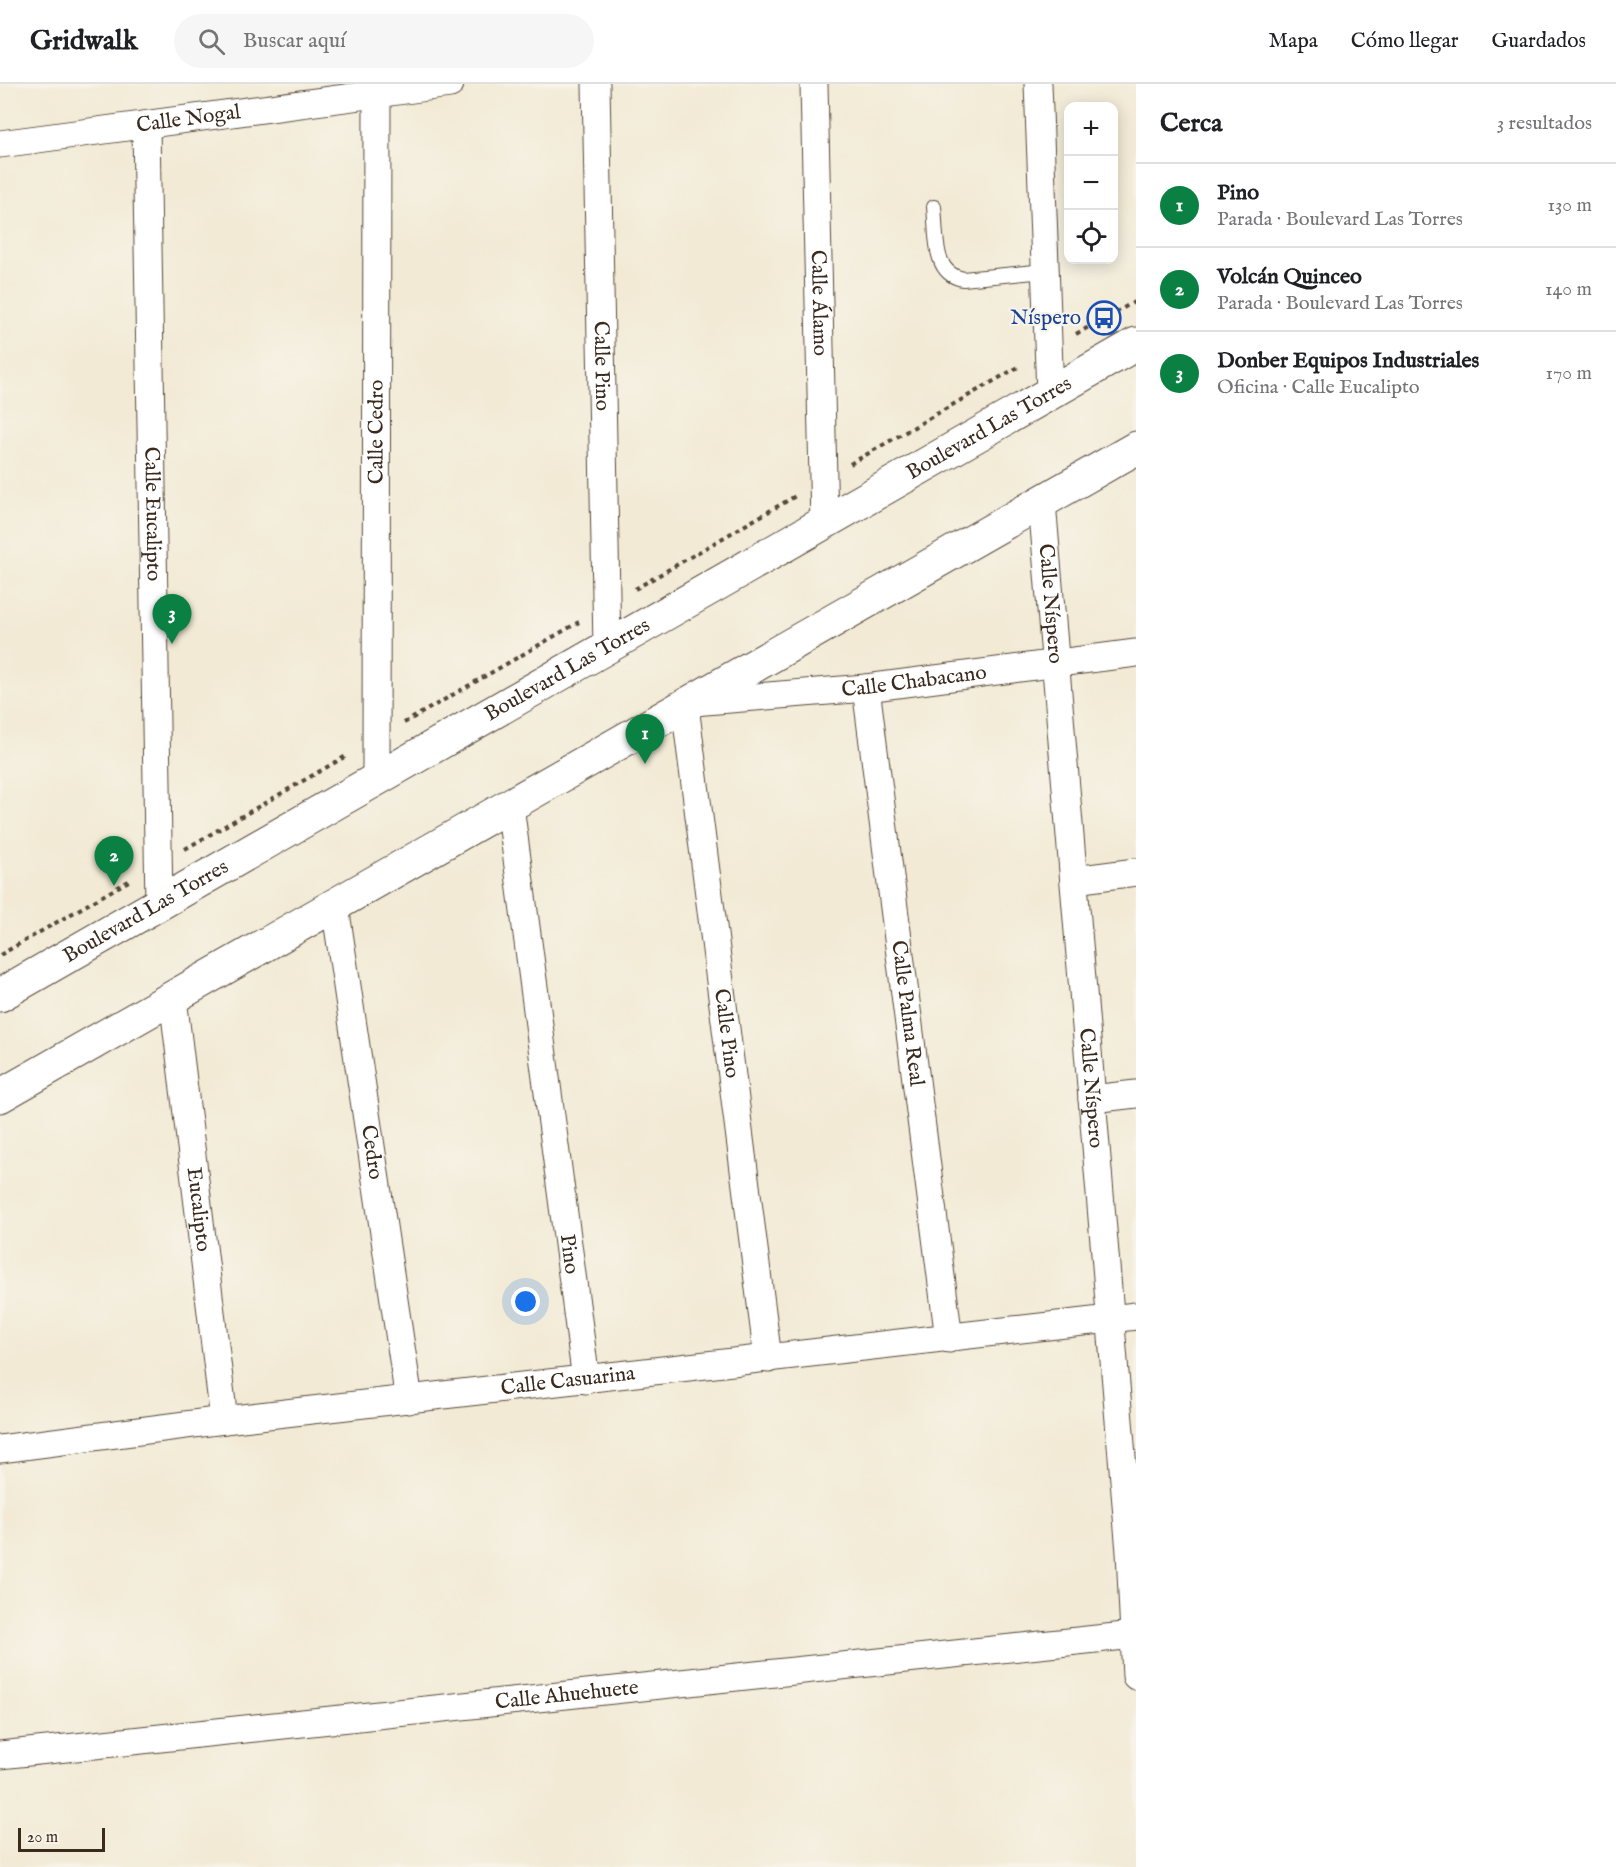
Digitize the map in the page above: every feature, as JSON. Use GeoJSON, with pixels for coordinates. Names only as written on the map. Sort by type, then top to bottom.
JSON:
{"type":"FeatureCollection","features":[{"type":"Feature","properties":{"kind":"main road","name":"Boulevard Las Torres"},"geometry":{"type":"LineString","coordinates":[[0,995],[1136,344]]}},
{"type":"Feature","properties":{"kind":"main road"},"geometry":{"type":"LineString","coordinates":[[0,1096],[1136,448]]}},
{"type":"Feature","properties":{"kind":"street","name":"Calle Nogal"},"geometry":{"type":"LineString","coordinates":[[0,144],[146,126],[377,89],[450,84]]}},
{"type":"Feature","properties":{"kind":"street","name":"Calle Pino"},"geometry":{"type":"LineString","coordinates":[[596,84],[608,647]]}},
{"type":"Feature","properties":{"kind":"street","name":"Calle Álamo"},"geometry":{"type":"LineString","coordinates":[[814,84],[824,523]]}},
{"type":"Feature","properties":{"kind":"street"},"geometry":{"type":"LineString","coordinates":[[1038,84],[1050,393]]}},
{"type":"Feature","properties":{"kind":"street","name":"Calle Cedro"},"geometry":{"type":"LineString","coordinates":[[376,780],[377,89]]}},
{"type":"Feature","properties":{"kind":"street","name":"Calle Eucalipto"},"geometry":{"type":"LineString","coordinates":[[146,126],[159,904]]}},
{"type":"Feature","properties":{"kind":"street","name":"Calle Níspero"},"geometry":{"type":"LineString","coordinates":[[1042,502],[1092,1099],[1123,1317],[1136,1676]]}},
{"type":"Feature","properties":{"kind":"street","name":"Calle Chabacano"},"geometry":{"type":"LineString","coordinates":[[688,704],[866,688],[1136,653]]}},
{"type":"Feature","properties":{"kind":"street","name":"Calle Palma Real"},"geometry":{"type":"LineString","coordinates":[[866,688],[949,1339]]}},
{"type":"Feature","properties":{"kind":"street","name":"Calle Pino"},"geometry":{"type":"LineString","coordinates":[[688,704],[768,1359]]}},
{"type":"Feature","properties":{"kind":"street","name":"Pino"},"geometry":{"type":"LineString","coordinates":[[510,806],[586,1380]]}},
{"type":"Feature","properties":{"kind":"street"},"geometry":{"type":"LineString","coordinates":[[1074,879],[1136,872]]}},
{"type":"Feature","properties":{"kind":"street","name":"Cedro"},"geometry":{"type":"LineString","coordinates":[[335,906],[409,1400]]}},
{"type":"Feature","properties":{"kind":"street","name":"Eucalipto"},"geometry":{"type":"LineString","coordinates":[[173,998],[224,1420]]}},
{"type":"Feature","properties":{"kind":"street"},"geometry":{"type":"LineString","coordinates":[[1092,1099],[1136,1094]]}},
{"type":"Feature","properties":{"kind":"street","name":"Calle Casuarina"},"geometry":{"type":"LineString","coordinates":[[0,1449],[224,1420],[949,1339],[1123,1317]]}},
{"type":"Feature","properties":{"kind":"street","name":"Calle Ahuehuete"},"geometry":{"type":"LineString","coordinates":[[0,1755],[1134,1635]]}},
{"type":"Feature","properties":{"kind":"lane"},"geometry":{"type":"LineString","coordinates":[[934,207],[941,266],[951,277],[963,279],[1045,271]]}},
{"type":"Feature","properties":{"kind":"path"},"geometry":{"type":"LineString","coordinates":[[0,955],[823,479],[1136,301]]}},
{"type":"Feature","properties":{"kind":"place","name":"Níspero"},"geometry":{"type":"Point","coordinates":[1104,318]}},
{"type":"Feature","properties":{"kind":"place","name":"Donber Equipos Industriales"},"geometry":{"type":"Point","coordinates":[172,644]}},
{"type":"Feature","properties":{"kind":"place","name":"Pino"},"geometry":{"type":"Point","coordinates":[645,764]}},
{"type":"Feature","properties":{"kind":"place","name":"Volcán Quinceo"},"geometry":{"type":"Point","coordinates":[114,886]}}]}
